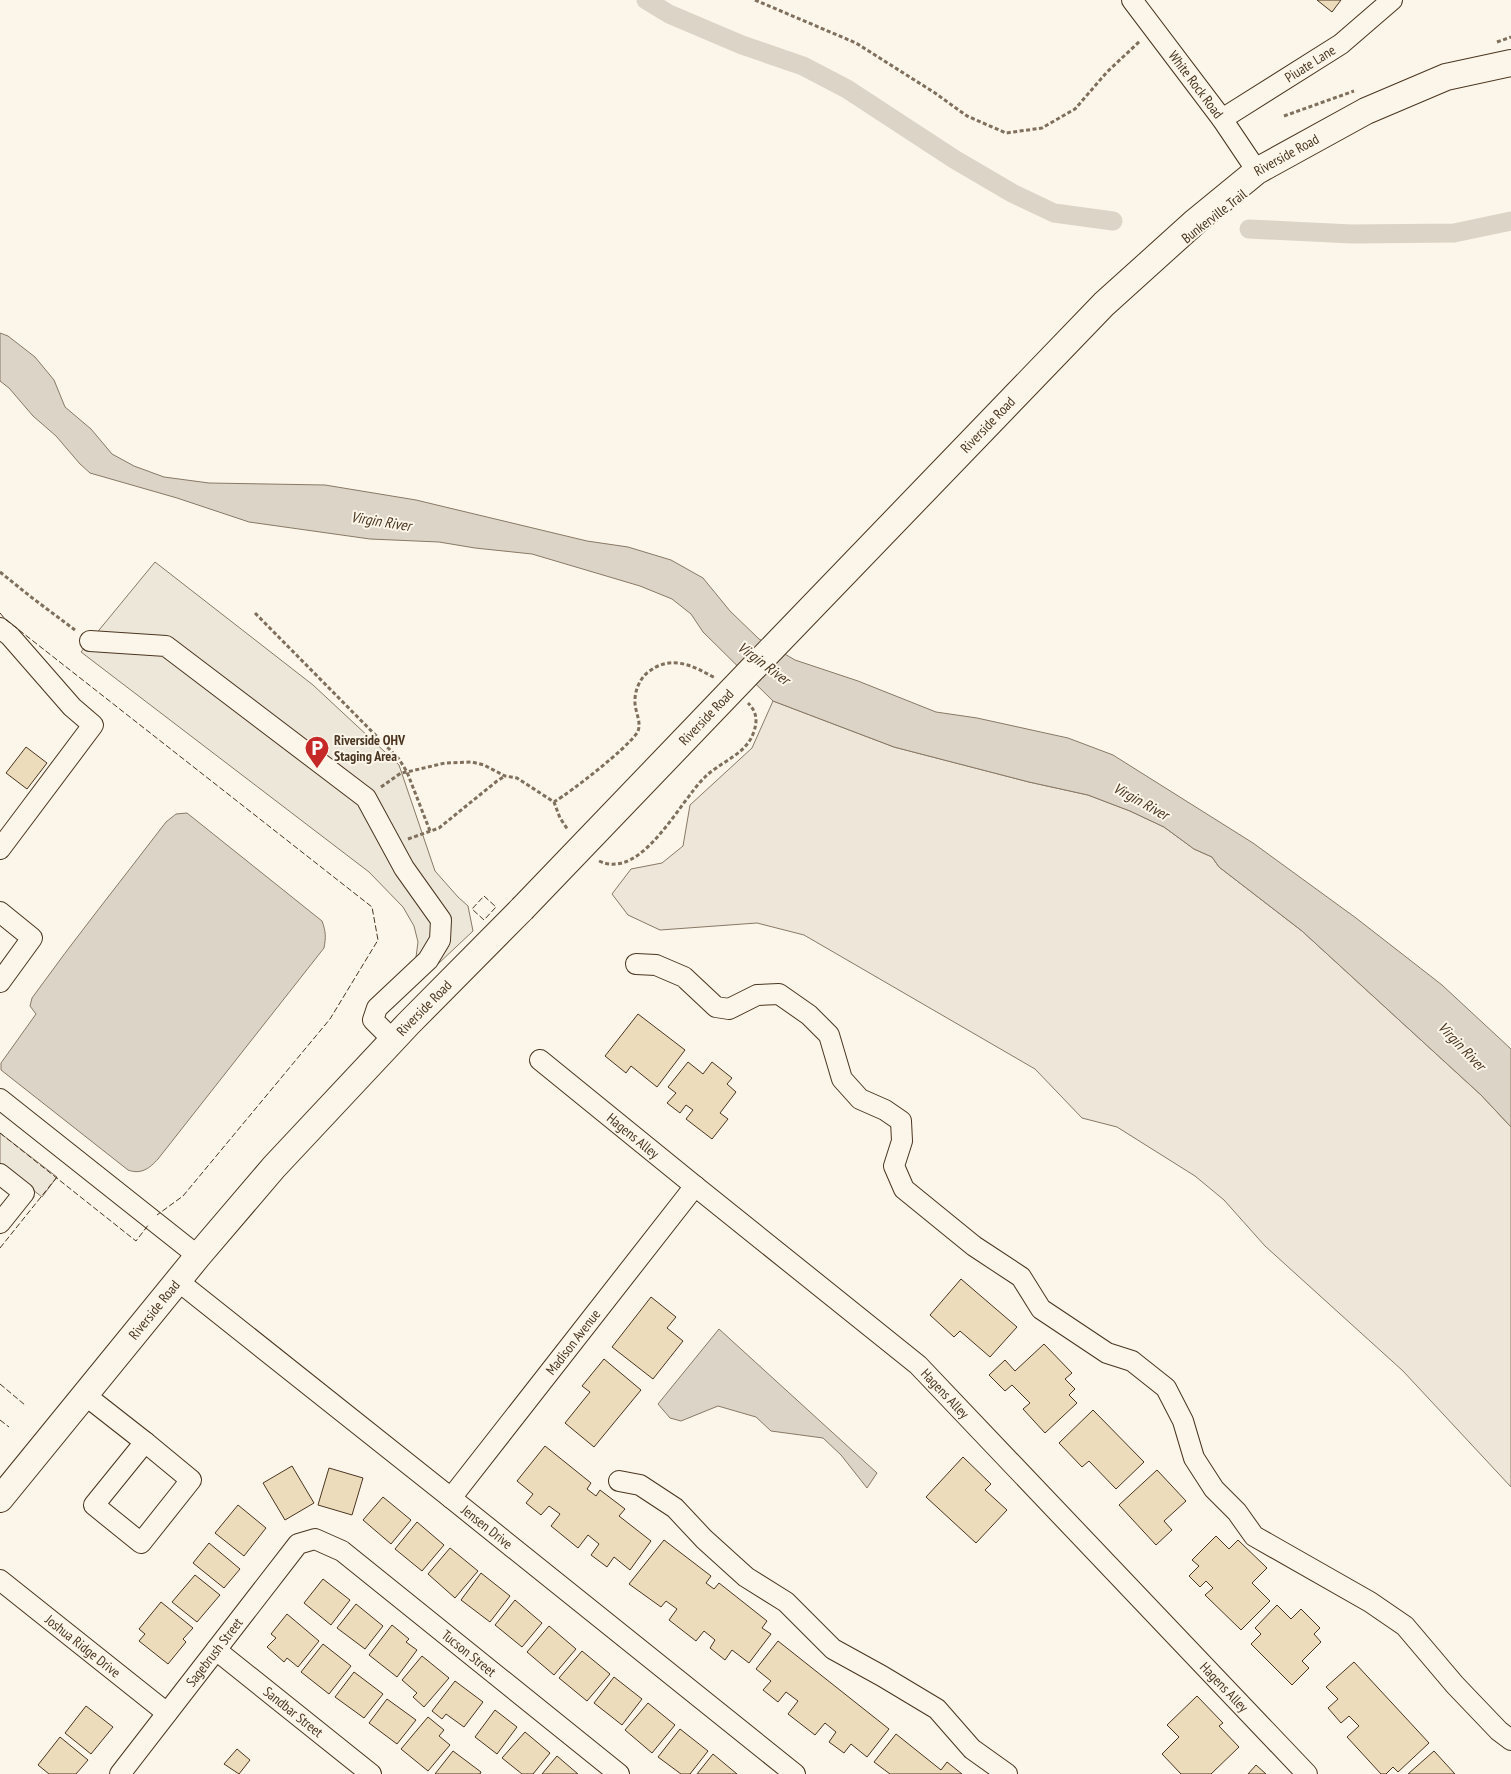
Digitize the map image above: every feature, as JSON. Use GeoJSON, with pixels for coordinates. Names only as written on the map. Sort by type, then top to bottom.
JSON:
{"type":"FeatureCollection","features":[{"type":"Feature","properties":{"kind":"main road","name":"Riverside Road"},"geometry":{"type":"LineString","coordinates":[[0,1499],[198,1256],[274,1167],[393,1040],[522,909],[1104,304],[1196,221],[1257,171],[1366,111],[1446,77],[1511,63]]}},
{"type":"Feature","properties":{"kind":"street","name":"White Rock Road"},"geometry":{"type":"LineString","coordinates":[[1132,0],[1222,119],[1257,171]]}},
{"type":"Feature","properties":{"kind":"street","name":"Piuate Lane"},"geometry":{"type":"LineString","coordinates":[[1222,119],[1341,44],[1392,0]]}},
{"type":"Feature","properties":{"kind":"street"},"geometry":{"type":"LineString","coordinates":[[0,628],[10,636],[72,707],[93,725],[0,849]]}},
{"type":"Feature","properties":{"kind":"street"},"geometry":{"type":"LineString","coordinates":[[90,641],[166,646],[366,798],[404,868],[442,920],[440,940],[428,960],[377,1008],[373,1020],[393,1040]]}},
{"type":"Feature","properties":{"kind":"street"},"geometry":{"type":"LineString","coordinates":[[0,912],[32,938],[0,982]]}},
{"type":"Feature","properties":{"kind":"street"},"geometry":{"type":"LineString","coordinates":[[636,964],[656,965],[684,976],[716,1007],[729,1009],[757,995],[779,994],[809,1015],[829,1035],[842,1079],[860,1099],[885,1110],[901,1121],[902,1141],[894,1166],[904,1189],[974,1246],[1020,1277],[1042,1309],[1107,1353],[1132,1361],[1166,1388],[1183,1421],[1194,1458],[1214,1489],[1237,1512],[1254,1536],[1370,1602],[1405,1626],[1455,1685],[1499,1731],[1511,1740]]}},
{"type":"Feature","properties":{"kind":"street","name":"Hagens Alley"},"geometry":{"type":"LineString","coordinates":[[540,1060],[918,1365],[1307,1774]]}},
{"type":"Feature","properties":{"kind":"street"},"geometry":{"type":"LineString","coordinates":[[0,1099],[198,1256]]}},
{"type":"Feature","properties":{"kind":"street"},"geometry":{"type":"LineString","coordinates":[[0,1174],[24,1192],[0,1223]]}},
{"type":"Feature","properties":{"kind":"street","name":"Madison Avenue"},"geometry":{"type":"LineString","coordinates":[[451,1498],[695,1186]]}},
{"type":"Feature","properties":{"kind":"street","name":"Jensen Drive"},"geometry":{"type":"LineString","coordinates":[[178,1281],[795,1774]]}},
{"type":"Feature","properties":{"kind":"street"},"geometry":{"type":"LineString","coordinates":[[85,1395],[145,1442],[191,1480],[140,1543],[94,1505],[145,1442]]}},
{"type":"Feature","properties":{"kind":"street"},"geometry":{"type":"LineString","coordinates":[[619,1480],[640,1484],[675,1508],[704,1539],[746,1577],[786,1602],[833,1649],[937,1709],[972,1749],[1007,1774]]}},
{"type":"Feature","properties":{"kind":"street","name":"Sagebrush Street"},"geometry":{"type":"LineString","coordinates":[[120,1774],[298,1544],[315,1539]]}},
{"type":"Feature","properties":{"kind":"street","name":"Tucson Street"},"geometry":{"type":"LineString","coordinates":[[315,1539],[342,1551],[619,1774]]}},
{"type":"Feature","properties":{"kind":"street","name":"Joshua Ridge Drive"},"geometry":{"type":"LineString","coordinates":[[0,1580],[167,1713]]}},
{"type":"Feature","properties":{"kind":"street","name":"Sandbar Street"},"geometry":{"type":"LineString","coordinates":[[216,1650],[371,1774]]}},
{"type":"Feature","properties":{"kind":"path"},"geometry":{"type":"LineString","coordinates":[[755,0],[856,43],[935,93],[967,116],[1006,133],[1042,128],[1076,109],[1106,72],[1154,29]]}},
{"type":"Feature","properties":{"kind":"path"},"geometry":{"type":"LineString","coordinates":[[0,572],[90,641]]}},
{"type":"Feature","properties":{"kind":"path"},"geometry":{"type":"LineString","coordinates":[[255,613],[393,752],[407,772],[430,832]]}},
{"type":"Feature","properties":{"kind":"path"},"geometry":{"type":"LineString","coordinates":[[366,798],[401,773],[445,762],[472,762],[484,765],[505,776],[517,778],[554,802]]}},
{"type":"Feature","properties":{"kind":"path"},"geometry":{"type":"LineString","coordinates":[[391,846],[438,828],[496,781],[505,776]]}},
{"type":"Feature","properties":{"kind":"shaded area","name":"Riverside OHV Staging Area"},"geometry":{"type":"Polygon","coordinates":[[[155,562],[313,685],[399,765],[435,871],[468,906],[473,931],[421,980],[407,966],[416,957],[418,942],[414,926],[403,907],[369,872],[81,652],[155,562]]]}},
{"type":"Feature","properties":{"kind":"shaded area"},"geometry":{"type":"Polygon","coordinates":[[[773,701],[894,747],[1029,782],[1088,795],[1130,811],[1164,827],[1194,849],[1212,857],[1219,867],[1302,931],[1481,1095],[1511,1127],[1511,1487],[1403,1371],[1265,1246],[1224,1200],[1195,1176],[1117,1127],[1082,1118],[1035,1069],[804,935],[757,923],[660,930],[628,915],[612,894],[631,869],[662,863],[683,846],[690,805],[752,748],[773,701]]]}},
{"type":"Feature","properties":{"kind":"shaded area"},"geometry":{"type":"Polygon","coordinates":[[[0,1133],[57,1177],[42,1197],[0,1164],[0,1133]]]}},
{"type":"Feature","properties":{"kind":"water","name":"Virgin River"},"geometry":{"type":"Polygon","coordinates":[[[0,333],[8,336],[35,357],[54,380],[65,407],[91,429],[112,454],[134,466],[164,477],[209,483],[325,485],[416,500],[587,541],[628,547],[671,560],[703,578],[730,611],[759,639],[795,660],[858,681],[936,712],[977,718],[1068,738],[1113,755],[1253,843],[1356,918],[1442,985],[1511,1049],[1511,1127],[1481,1095],[1302,931],[1219,867],[1212,857],[1194,849],[1164,827],[1130,811],[1088,795],[1029,782],[894,747],[773,701],[703,632],[691,614],[672,599],[640,586],[532,554],[439,542],[370,539],[249,522],[177,498],[90,473],[56,436],[33,416],[9,388],[0,381],[0,333]]]}},
{"type":"Feature","properties":{"kind":"water"},"geometry":{"type":"Polygon","coordinates":[[[187,813],[322,921],[325,931],[325,944],[324,948],[158,1159],[145,1170],[137,1172],[128,1170],[1,1070],[1,1063],[36,1014],[30,1006],[32,998],[48,976],[166,822],[176,814],[187,813]]]}},
{"type":"Feature","properties":{"kind":"water"},"geometry":{"type":"Polygon","coordinates":[[[719,1329],[877,1473],[867,1488],[841,1455],[823,1438],[771,1431],[756,1417],[718,1406],[681,1421],[670,1418],[658,1404],[719,1329]]]}},
{"type":"Feature","properties":{"kind":"building"},"geometry":{"type":"Polygon","coordinates":[[[1317,0],[1341,0],[1332,12],[1317,0]]]}},
{"type":"Feature","properties":{"kind":"building"},"geometry":{"type":"Polygon","coordinates":[[[26,747],[47,763],[27,789],[6,773],[26,747]]]}},
{"type":"Feature","properties":{"kind":"building"},"geometry":{"type":"Polygon","coordinates":[[[638,1014],[685,1050],[657,1087],[631,1066],[626,1073],[605,1056],[638,1014]]]}},
{"type":"Feature","properties":{"kind":"building"},"geometry":{"type":"Polygon","coordinates":[[[688,1062],[703,1074],[712,1062],[732,1078],[727,1084],[736,1092],[720,1113],[728,1119],[712,1139],[686,1119],[693,1110],[686,1105],[680,1113],[667,1103],[676,1093],[668,1087],[688,1062]]]}},
{"type":"Feature","properties":{"kind":"building"},"geometry":{"type":"Polygon","coordinates":[[[961,1279],[1017,1327],[990,1357],[960,1331],[954,1337],[930,1315],[961,1279]]]}},
{"type":"Feature","properties":{"kind":"building"},"geometry":{"type":"Polygon","coordinates":[[[651,1297],[676,1317],[667,1328],[683,1341],[653,1379],[612,1347],[651,1297]]]}},
{"type":"Feature","properties":{"kind":"building"},"geometry":{"type":"Polygon","coordinates":[[[1044,1344],[1072,1373],[1065,1379],[1075,1389],[1069,1395],[1077,1403],[1045,1433],[1023,1409],[1030,1403],[1012,1385],[1005,1391],[989,1375],[1005,1360],[1015,1371],[1044,1344]]]}},
{"type":"Feature","properties":{"kind":"building"},"geometry":{"type":"Polygon","coordinates":[[[604,1359],[641,1390],[594,1447],[565,1423],[590,1392],[582,1386],[604,1359]]]}},
{"type":"Feature","properties":{"kind":"building"},"geometry":{"type":"Polygon","coordinates":[[[1093,1410],[1144,1462],[1116,1489],[1089,1461],[1082,1467],[1059,1443],[1093,1410]]]}},
{"type":"Feature","properties":{"kind":"building"},"geometry":{"type":"Polygon","coordinates":[[[545,1446],[591,1483],[587,1489],[596,1496],[600,1490],[625,1509],[619,1516],[651,1541],[630,1570],[614,1557],[607,1567],[591,1555],[599,1544],[588,1535],[578,1548],[551,1526],[560,1514],[549,1506],[541,1515],[526,1503],[533,1494],[517,1481],[545,1446]]]}},
{"type":"Feature","properties":{"kind":"building"},"geometry":{"type":"Polygon","coordinates":[[[963,1457],[991,1484],[985,1490],[1007,1510],[976,1543],[926,1497],[963,1457]]]}},
{"type":"Feature","properties":{"kind":"building"},"geometry":{"type":"Polygon","coordinates":[[[292,1466],[314,1503],[285,1520],[263,1483],[292,1466]]]}},
{"type":"Feature","properties":{"kind":"building"},"geometry":{"type":"Polygon","coordinates":[[[329,1468],[363,1478],[352,1515],[318,1505],[329,1468]]]}},
{"type":"Feature","properties":{"kind":"building"},"geometry":{"type":"Polygon","coordinates":[[[1157,1470],[1186,1501],[1164,1521],[1172,1530],[1156,1545],[1119,1505],[1157,1470]]]}},
{"type":"Feature","properties":{"kind":"building"},"geometry":{"type":"Polygon","coordinates":[[[383,1497],[411,1520],[391,1544],[363,1520],[383,1497]]]}},
{"type":"Feature","properties":{"kind":"building"},"geometry":{"type":"Polygon","coordinates":[[[238,1505],[266,1528],[244,1556],[215,1533],[238,1505]]]}},
{"type":"Feature","properties":{"kind":"building"},"geometry":{"type":"Polygon","coordinates":[[[417,1522],[444,1545],[422,1571],[395,1549],[417,1522]]]}},
{"type":"Feature","properties":{"kind":"building"},"geometry":{"type":"Polygon","coordinates":[[[1216,1536],[1229,1549],[1238,1540],[1267,1568],[1252,1583],[1270,1601],[1241,1630],[1205,1595],[1213,1588],[1206,1581],[1200,1587],[1189,1576],[1199,1566],[1192,1560],[1216,1536]]]}},
{"type":"Feature","properties":{"kind":"building"},"geometry":{"type":"Polygon","coordinates":[[[664,1540],[711,1576],[706,1583],[714,1589],[719,1583],[767,1621],[762,1628],[771,1634],[749,1663],[732,1650],[725,1660],[710,1648],[715,1640],[704,1631],[696,1641],[669,1620],[677,1609],[666,1601],[661,1607],[629,1584],[664,1540]]]}},
{"type":"Feature","properties":{"kind":"building"},"geometry":{"type":"Polygon","coordinates":[[[209,1543],[240,1569],[224,1588],[193,1563],[209,1543]]]}},
{"type":"Feature","properties":{"kind":"building"},"geometry":{"type":"Polygon","coordinates":[[[450,1548],[478,1571],[455,1598],[428,1574],[450,1548]]]}},
{"type":"Feature","properties":{"kind":"building"},"geometry":{"type":"Polygon","coordinates":[[[481,1573],[510,1596],[490,1622],[461,1600],[481,1573]]]}},
{"type":"Feature","properties":{"kind":"building"},"geometry":{"type":"Polygon","coordinates":[[[195,1575],[220,1595],[197,1622],[172,1602],[195,1575]]]}},
{"type":"Feature","properties":{"kind":"building"},"geometry":{"type":"Polygon","coordinates":[[[323,1579],[350,1600],[331,1625],[304,1603],[323,1579]]]}},
{"type":"Feature","properties":{"kind":"building"},"geometry":{"type":"Polygon","coordinates":[[[515,1600],[542,1623],[522,1647],[495,1625],[515,1600]]]}},
{"type":"Feature","properties":{"kind":"building"},"geometry":{"type":"Polygon","coordinates":[[[161,1602],[193,1628],[183,1639],[186,1642],[168,1664],[139,1641],[145,1634],[139,1629],[161,1602]]]}},
{"type":"Feature","properties":{"kind":"building"},"geometry":{"type":"Polygon","coordinates":[[[356,1604],[383,1626],[365,1649],[337,1628],[356,1604]]]}},
{"type":"Feature","properties":{"kind":"building"},"geometry":{"type":"Polygon","coordinates":[[[1277,1605],[1291,1619],[1301,1609],[1320,1628],[1314,1634],[1321,1642],[1302,1661],[1309,1668],[1292,1685],[1251,1644],[1261,1634],[1255,1628],[1277,1605]]]}},
{"type":"Feature","properties":{"kind":"building"},"geometry":{"type":"Polygon","coordinates":[[[287,1614],[319,1641],[298,1667],[287,1658],[284,1662],[267,1647],[276,1638],[271,1634],[287,1614]]]}},
{"type":"Feature","properties":{"kind":"building"},"geometry":{"type":"Polygon","coordinates":[[[392,1625],[409,1639],[406,1642],[417,1650],[397,1677],[369,1655],[392,1625]]]}},
{"type":"Feature","properties":{"kind":"building"},"geometry":{"type":"Polygon","coordinates":[[[549,1626],[576,1649],[554,1675],[527,1652],[549,1626]]]}},
{"type":"Feature","properties":{"kind":"building"},"geometry":{"type":"Polygon","coordinates":[[[778,1641],[889,1729],[867,1757],[851,1744],[844,1753],[829,1742],[836,1732],[825,1723],[815,1735],[788,1714],[798,1701],[786,1692],[778,1702],[763,1690],[771,1681],[756,1669],[778,1641]]]}},
{"type":"Feature","properties":{"kind":"building"},"geometry":{"type":"Polygon","coordinates":[[[323,1644],[351,1666],[329,1694],[301,1672],[323,1644]]]}},
{"type":"Feature","properties":{"kind":"building"},"geometry":{"type":"Polygon","coordinates":[[[582,1651],[610,1674],[587,1701],[559,1678],[582,1651]]]}},
{"type":"Feature","properties":{"kind":"building"},"geometry":{"type":"Polygon","coordinates":[[[422,1656],[449,1678],[424,1707],[413,1697],[417,1693],[402,1680],[422,1656]]]}},
{"type":"Feature","properties":{"kind":"building"},"geometry":{"type":"Polygon","coordinates":[[[1354,1662],[1429,1743],[1398,1772],[1393,1767],[1386,1774],[1381,1774],[1347,1737],[1359,1726],[1349,1716],[1341,1723],[1328,1708],[1338,1699],[1326,1687],[1354,1662]]]}},
{"type":"Feature","properties":{"kind":"building"},"geometry":{"type":"Polygon","coordinates":[[[354,1672],[383,1694],[364,1718],[335,1697],[354,1672]]]}},
{"type":"Feature","properties":{"kind":"building"},"geometry":{"type":"Polygon","coordinates":[[[614,1677],[642,1699],[622,1725],[594,1703],[614,1677]]]}},
{"type":"Feature","properties":{"kind":"building"},"geometry":{"type":"Polygon","coordinates":[[[455,1681],[483,1702],[464,1727],[446,1714],[442,1719],[432,1711],[455,1681]]]}},
{"type":"Feature","properties":{"kind":"building"},"geometry":{"type":"Polygon","coordinates":[[[1197,1696],[1223,1723],[1219,1726],[1239,1747],[1211,1774],[1181,1774],[1162,1754],[1179,1737],[1167,1725],[1197,1696]]]}},
{"type":"Feature","properties":{"kind":"building"},"geometry":{"type":"Polygon","coordinates":[[[387,1699],[416,1720],[397,1744],[369,1723],[387,1699]]]}},
{"type":"Feature","properties":{"kind":"building"},"geometry":{"type":"Polygon","coordinates":[[[648,1703],[675,1725],[652,1753],[625,1730],[648,1703]]]}},
{"type":"Feature","properties":{"kind":"building"},"geometry":{"type":"Polygon","coordinates":[[[86,1706],[113,1727],[91,1754],[65,1733],[86,1706]]]}},
{"type":"Feature","properties":{"kind":"building"},"geometry":{"type":"Polygon","coordinates":[[[495,1710],[517,1727],[497,1754],[475,1737],[495,1710]]]}},
{"type":"Feature","properties":{"kind":"building"},"geometry":{"type":"Polygon","coordinates":[[[428,1717],[444,1730],[439,1736],[450,1745],[428,1771],[401,1749],[428,1717]]]}},
{"type":"Feature","properties":{"kind":"building"},"geometry":{"type":"Polygon","coordinates":[[[680,1729],[708,1751],[690,1774],[681,1774],[658,1757],[680,1729]]]}},
{"type":"Feature","properties":{"kind":"building"},"geometry":{"type":"Polygon","coordinates":[[[525,1732],[550,1753],[533,1774],[522,1774],[502,1758],[525,1732]]]}},
{"type":"Feature","properties":{"kind":"building"},"geometry":{"type":"Polygon","coordinates":[[[896,1734],[941,1770],[947,1762],[962,1774],[890,1774],[874,1762],[896,1734]]]}},
{"type":"Feature","properties":{"kind":"building"},"geometry":{"type":"Polygon","coordinates":[[[60,1737],[88,1760],[76,1774],[49,1774],[38,1765],[60,1737]]]}},
{"type":"Feature","properties":{"kind":"building"},"geometry":{"type":"Polygon","coordinates":[[[237,1749],[250,1760],[239,1774],[224,1764],[237,1749]]]}},
{"type":"Feature","properties":{"kind":"building"},"geometry":{"type":"Polygon","coordinates":[[[453,1751],[481,1772],[480,1774],[435,1774],[453,1751]]]}},
{"type":"Feature","properties":{"kind":"building"},"geometry":{"type":"Polygon","coordinates":[[[1434,1751],[1455,1774],[1408,1774],[1434,1751]]]}},
{"type":"Feature","properties":{"kind":"building"},"geometry":{"type":"Polygon","coordinates":[[[713,1754],[737,1774],[697,1774],[713,1754]]]}},
{"type":"Feature","properties":{"kind":"building"},"geometry":{"type":"Polygon","coordinates":[[[557,1756],[578,1774],[542,1774],[557,1756]]]}},
{"type":"Feature","properties":{"kind":"building"},"geometry":{"type":"Polygon","coordinates":[[[1256,1765],[1266,1774],[1248,1774],[1256,1765]]]}},
{"type":"Feature","properties":{"kind":"waterway"},"geometry":{"type":"LineString","coordinates":[[646,0],[669,14],[742,45],[803,66],[847,89],[954,159],[1012,193],[1054,213],[1113,221]]}},
{"type":"Feature","properties":{"kind":"waterway"},"geometry":{"type":"LineString","coordinates":[[1249,229],[1352,234],[1454,233],[1511,221]]}},
{"type":"Feature","properties":{"kind":"fence"},"geometry":{"type":"LineString","coordinates":[[0,613],[5,619],[372,907],[378,940],[330,1019],[183,1196],[157,1215]]}},
{"type":"Feature","properties":{"kind":"fence"},"geometry":{"type":"LineString","coordinates":[[484,896],[496,907],[484,920],[472,909],[484,896]]}},
{"type":"Feature","properties":{"kind":"fence"},"geometry":{"type":"LineString","coordinates":[[0,1133],[136,1241],[149,1224]]}},
{"type":"Feature","properties":{"kind":"fence"},"geometry":{"type":"LineString","coordinates":[[0,1248],[57,1177],[55,1176]]}},
{"type":"Feature","properties":{"kind":"fence"},"geometry":{"type":"LineString","coordinates":[[0,1384],[25,1405]]}},
{"type":"Feature","properties":{"kind":"fence"},"geometry":{"type":"LineString","coordinates":[[0,1420],[9,1427]]}},
{"type":"Feature","properties":{"kind":"place","name":"Riverside OHV Staging Area"},"geometry":{"type":"Point","coordinates":[317,769]}}]}
